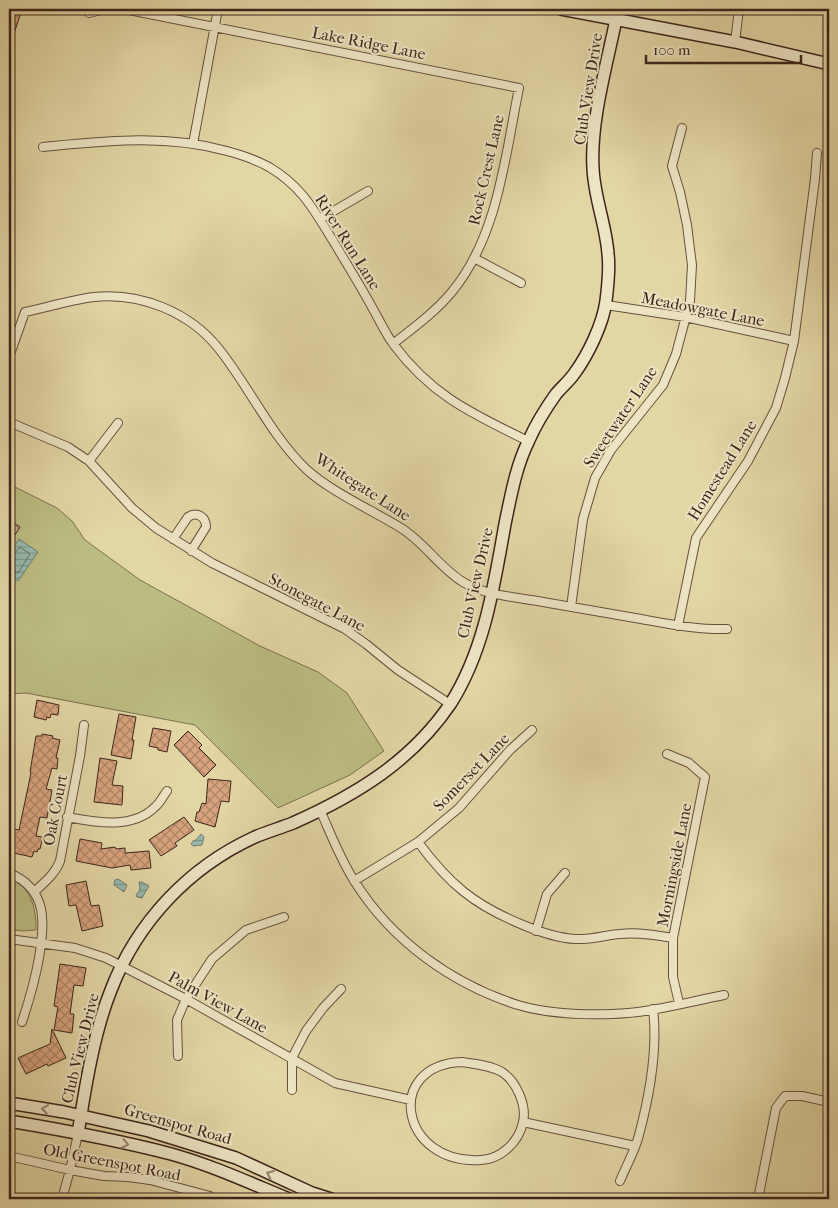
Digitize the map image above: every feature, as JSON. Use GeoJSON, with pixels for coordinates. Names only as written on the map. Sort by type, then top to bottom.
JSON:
{"type":"FeatureCollection","features":[{"type":"Feature","properties":{"kind":"street"},"geometry":{"type":"LineString","coordinates":[[89,13],[105,9]]}},
{"type":"Feature","properties":{"kind":"street","name":"Lake Ridge Lane"},"geometry":{"type":"LineString","coordinates":[[124,9],[519,88]]}},
{"type":"Feature","properties":{"kind":"street"},"geometry":{"type":"LineString","coordinates":[[193,144],[218,9]]}},
{"type":"Feature","properties":{"kind":"street"},"geometry":{"type":"LineString","coordinates":[[561,9],[617,14],[829,64]]}},
{"type":"Feature","properties":{"kind":"street"},"geometry":{"type":"LineString","coordinates":[[735,42],[739,9]]}},
{"type":"Feature","properties":{"kind":"street","name":"Club View Drive"},"geometry":{"type":"LineString","coordinates":[[78,1134],[100,1026],[111,990],[137,939],[174,892],[192,876],[234,848],[256,836],[290,824],[358,791],[398,762],[423,737],[450,704],[464,679],[482,636],[510,496],[528,441],[555,396],[587,355],[606,305],[608,253],[596,194],[593,144],[617,14]]}},
{"type":"Feature","properties":{"kind":"street","name":"Rock Crest Lane"},"geometry":{"type":"LineString","coordinates":[[393,344],[430,314],[450,294],[474,258],[490,221],[519,88]]}},
{"type":"Feature","properties":{"kind":"street","name":"Sweetwater Lane"},"geometry":{"type":"LineString","coordinates":[[571,607],[583,519],[595,478],[612,450],[662,385],[676,354],[690,301],[692,265],[686,217],[672,166],[682,128]]}},
{"type":"Feature","properties":{"kind":"street","name":"River Run Lane"},"geometry":{"type":"LineString","coordinates":[[43,147],[134,140],[161,140],[193,144],[246,156],[268,167],[285,178],[310,202],[356,277],[393,344],[433,388],[454,403],[528,441]]}},
{"type":"Feature","properties":{"kind":"street","name":"Homestead Lane"},"geometry":{"type":"LineString","coordinates":[[678,626],[696,538],[748,461],[776,408],[785,378],[794,341],[815,179],[816,153]]}},
{"type":"Feature","properties":{"kind":"street"},"geometry":{"type":"LineString","coordinates":[[320,219],[368,191]]}},
{"type":"Feature","properties":{"kind":"street"},"geometry":{"type":"LineString","coordinates":[[474,258],[521,283]]}},
{"type":"Feature","properties":{"kind":"street","name":"Whitegate Lane"},"geometry":{"type":"LineString","coordinates":[[9,357],[25,312],[94,297],[133,298],[152,302],[174,312],[207,336],[219,349],[277,436],[308,470],[332,487],[416,538],[462,582],[492,592],[678,626],[707,630],[727,629]]}},
{"type":"Feature","properties":{"kind":"street","name":"Meadowgate Lane"},"geometry":{"type":"LineString","coordinates":[[606,305],[685,317],[794,341]]}},
{"type":"Feature","properties":{"kind":"street","name":"Stonegate Lane"},"geometry":{"type":"LineString","coordinates":[[9,422],[68,447],[88,461],[132,508],[156,528],[191,551],[243,579],[345,629],[398,670],[450,704]]}},
{"type":"Feature","properties":{"kind":"street"},"geometry":{"type":"LineString","coordinates":[[88,461],[118,423]]}},
{"type":"Feature","properties":{"kind":"street"},"geometry":{"type":"LineString","coordinates":[[173,539],[188,517],[196,514],[202,516],[206,527],[191,551]]}},
{"type":"Feature","properties":{"kind":"street","name":"Oak Court"},"geometry":{"type":"LineString","coordinates":[[34,892],[50,878],[57,868],[80,756],[84,725]]}},
{"type":"Feature","properties":{"kind":"street","name":"Somerset Lane"},"geometry":{"type":"LineString","coordinates":[[354,881],[418,842],[459,808],[510,750],[532,730]]}},
{"type":"Feature","properties":{"kind":"street","name":"Morningside Lane"},"geometry":{"type":"LineString","coordinates":[[667,754],[689,764],[705,777],[673,938],[673,977],[679,1004]]}},
{"type":"Feature","properties":{"kind":"street"},"geometry":{"type":"LineString","coordinates":[[67,817],[110,823],[129,821],[155,808],[167,791]]}},
{"type":"Feature","properties":{"kind":"street"},"geometry":{"type":"LineString","coordinates":[[320,810],[354,881],[375,910],[401,937],[427,959],[458,980],[519,1005],[574,1014],[614,1014],[653,1009],[724,995]]}},
{"type":"Feature","properties":{"kind":"street"},"geometry":{"type":"LineString","coordinates":[[418,842],[448,879],[461,891],[491,911],[536,931],[574,939],[591,939],[631,933],[673,938]]}},
{"type":"Feature","properties":{"kind":"street"},"geometry":{"type":"LineString","coordinates":[[9,873],[26,882],[34,892],[43,914],[42,943],[33,988],[22,1022]]}},
{"type":"Feature","properties":{"kind":"street"},"geometry":{"type":"LineString","coordinates":[[536,931],[547,894],[565,874]]}},
{"type":"Feature","properties":{"kind":"street"},"geometry":{"type":"LineString","coordinates":[[178,1056],[177,1020],[186,999],[212,959],[246,930],[284,917]]}},
{"type":"Feature","properties":{"kind":"street","name":"Palm View Lane"},"geometry":{"type":"LineString","coordinates":[[9,939],[89,952],[122,966],[186,999],[335,1083],[410,1100]]}},
{"type":"Feature","properties":{"kind":"street"},"geometry":{"type":"LineString","coordinates":[[292,1090],[292,1058],[306,1031],[341,988]]}},
{"type":"Feature","properties":{"kind":"street"},"geometry":{"type":"LineString","coordinates":[[620,1181],[639,1137],[654,1058],[656,1029],[653,1009]]}},
{"type":"Feature","properties":{"kind":"street"},"geometry":{"type":"LineString","coordinates":[[462,1062],[483,1065],[502,1072],[514,1084],[521,1099],[523,1122],[517,1137],[509,1147],[494,1157],[480,1160],[453,1157],[429,1146],[422,1139],[414,1124],[410,1100],[415,1087],[422,1078],[440,1065],[462,1062]]}},
{"type":"Feature","properties":{"kind":"street"},"geometry":{"type":"LineString","coordinates":[[758,1199],[776,1108],[785,1096],[802,1096],[829,1102]]}},
{"type":"Feature","properties":{"kind":"street","name":"Greenspot Road"},"geometry":{"type":"LineString","coordinates":[[9,1103],[81,1115],[149,1131],[236,1158],[312,1193],[331,1199]]}},
{"type":"Feature","properties":{"kind":"street","name":"Greenspot Road"},"geometry":{"type":"LineString","coordinates":[[9,1121],[170,1154],[214,1168],[289,1199]]}},
{"type":"Feature","properties":{"kind":"street"},"geometry":{"type":"LineString","coordinates":[[523,1122],[634,1146]]}},
{"type":"Feature","properties":{"kind":"street"},"geometry":{"type":"LineString","coordinates":[[62,1199],[78,1134]]}},
{"type":"Feature","properties":{"kind":"street","name":"Old Greenspot Road"},"geometry":{"type":"LineString","coordinates":[[9,1156],[104,1176],[150,1180],[210,1196]]}},
{"type":"Feature","properties":{"kind":"green space"},"geometry":{"type":"Polygon","coordinates":[[[9,484],[57,508],[72,521],[85,540],[140,580],[260,646],[318,672],[347,693],[384,751],[350,775],[278,808],[195,725],[26,693],[9,694],[9,484]]]}},
{"type":"Feature","properties":{"kind":"green space"},"geometry":{"type":"Polygon","coordinates":[[[9,879],[17,882],[28,893],[34,906],[36,930],[22,931],[9,929],[9,879]]]}},
{"type":"Feature","properties":{"kind":"water"},"geometry":{"type":"Polygon","coordinates":[[[19,539],[38,552],[18,581],[9,575],[9,553],[19,539]]]}},
{"type":"Feature","properties":{"kind":"water"},"geometry":{"type":"Polygon","coordinates":[[[201,834],[204,837],[202,845],[193,846],[191,844],[193,841],[201,834]]]}},
{"type":"Feature","properties":{"kind":"water"},"geometry":{"type":"Polygon","coordinates":[[[118,879],[127,885],[124,892],[114,885],[115,880],[118,879]]]}},
{"type":"Feature","properties":{"kind":"water"},"geometry":{"type":"Polygon","coordinates":[[[139,882],[149,886],[142,898],[136,895],[140,890],[139,882]]]}},
{"type":"Feature","properties":{"kind":"building"},"geometry":{"type":"Polygon","coordinates":[[[9,9],[22,9],[11,43],[10,43],[9,9]]]}},
{"type":"Feature","properties":{"kind":"building"},"geometry":{"type":"Polygon","coordinates":[[[9,520],[20,527],[9,544],[9,520]]]}},
{"type":"Feature","properties":{"kind":"building"},"geometry":{"type":"Polygon","coordinates":[[[37,700],[59,705],[58,715],[51,714],[50,718],[47,717],[46,720],[34,717],[37,700]]]}},
{"type":"Feature","properties":{"kind":"building"},"geometry":{"type":"Polygon","coordinates":[[[119,714],[136,717],[131,759],[111,755],[119,714]]]}},
{"type":"Feature","properties":{"kind":"building"},"geometry":{"type":"Polygon","coordinates":[[[153,728],[171,731],[167,752],[149,746],[153,728]]]}},
{"type":"Feature","properties":{"kind":"building"},"geometry":{"type":"Polygon","coordinates":[[[188,731],[202,745],[199,748],[216,765],[204,777],[174,745],[188,731]]]}},
{"type":"Feature","properties":{"kind":"building"},"geometry":{"type":"Polygon","coordinates":[[[42,734],[53,736],[52,738],[60,740],[56,758],[58,758],[57,769],[52,768],[46,789],[52,790],[47,818],[40,817],[36,836],[43,837],[40,849],[37,852],[34,851],[32,857],[9,852],[9,828],[19,830],[31,773],[36,736],[42,736],[42,734]]]}},
{"type":"Feature","properties":{"kind":"building"},"geometry":{"type":"Polygon","coordinates":[[[100,758],[117,761],[112,785],[123,786],[122,805],[94,802],[100,758]]]}},
{"type":"Feature","properties":{"kind":"building"},"geometry":{"type":"Polygon","coordinates":[[[208,779],[231,781],[229,802],[221,801],[215,827],[195,821],[202,803],[206,804],[208,779]]]}},
{"type":"Feature","properties":{"kind":"building"},"geometry":{"type":"Polygon","coordinates":[[[184,817],[194,830],[175,843],[177,846],[161,856],[149,840],[184,817]]]}},
{"type":"Feature","properties":{"kind":"building"},"geometry":{"type":"Polygon","coordinates":[[[80,839],[102,843],[101,849],[125,848],[125,853],[149,851],[151,868],[131,870],[130,865],[112,868],[76,861],[80,839]]]}},
{"type":"Feature","properties":{"kind":"building"},"geometry":{"type":"Polygon","coordinates":[[[86,881],[91,906],[99,905],[103,926],[82,931],[76,905],[69,906],[66,885],[86,881]]]}},
{"type":"Feature","properties":{"kind":"building"},"geometry":{"type":"Polygon","coordinates":[[[60,964],[86,968],[83,986],[74,985],[70,1014],[74,1014],[72,1033],[54,1030],[58,1007],[54,1006],[60,964]]]}},
{"type":"Feature","properties":{"kind":"building"},"geometry":{"type":"Polygon","coordinates":[[[52,1029],[66,1058],[26,1074],[18,1058],[50,1044],[52,1029]]]}}]}
